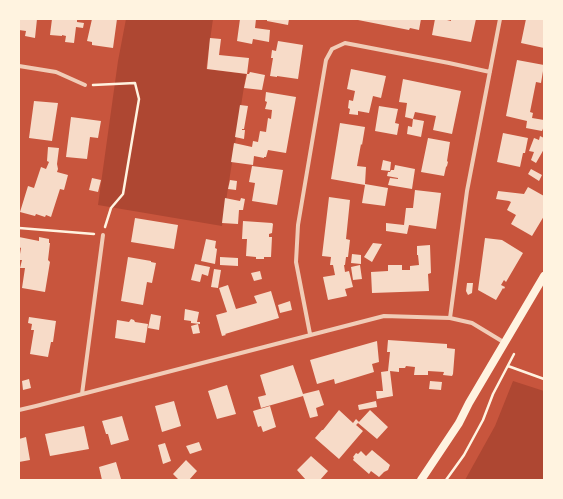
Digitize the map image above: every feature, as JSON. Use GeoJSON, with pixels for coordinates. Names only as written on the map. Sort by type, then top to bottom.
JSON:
{"type":"FeatureCollection","features":[{"type":"Feature","properties":{"kind":"main road"},"geometry":{"type":"LineString","coordinates":[[421,480],[459,423],[469,403],[544,276]]}},
{"type":"Feature","properties":{"kind":"street"},"geometry":{"type":"LineString","coordinates":[[450,318],[468,191],[500,19]]}},
{"type":"Feature","properties":{"kind":"street"},"geometry":{"type":"LineString","coordinates":[[310,334],[296,262],[298,225],[326,60],[332,49],[345,42],[490,72]]}},
{"type":"Feature","properties":{"kind":"street"},"geometry":{"type":"LineString","coordinates":[[19,66],[56,72],[85,85]]}},
{"type":"Feature","properties":{"kind":"street"},"geometry":{"type":"LineString","coordinates":[[82,394],[103,235]]}},
{"type":"Feature","properties":{"kind":"street"},"geometry":{"type":"LineString","coordinates":[[19,410],[384,316],[450,318],[472,323],[505,343]]}},
{"type":"Feature","properties":{"kind":"path"},"geometry":{"type":"LineString","coordinates":[[19,228],[103,235],[111,208],[123,194],[140,99],[135,83],[85,85]]}},
{"type":"Feature","properties":{"kind":"path"},"geometry":{"type":"LineString","coordinates":[[446,480],[464,455],[483,420],[493,394],[516,350]]}},
{"type":"Feature","properties":{"kind":"path"},"geometry":{"type":"LineString","coordinates":[[494,362],[544,379]]}},
{"type":"Feature","properties":{"kind":"shaded area"},"geometry":{"type":"Polygon","coordinates":[[[126,19],[213,19],[206,69],[246,74],[222,226],[98,205],[118,61],[126,19]]]}},
{"type":"Feature","properties":{"kind":"shaded area"},"geometry":{"type":"Polygon","coordinates":[[[513,381],[544,391],[544,480],[465,480],[495,426],[513,381]]]}},
{"type":"Feature","properties":{"kind":"building"},"geometry":{"type":"Polygon","coordinates":[[[19,19],[37,19],[35,38],[25,36],[26,31],[19,30],[19,19]]]}},
{"type":"Feature","properties":{"kind":"building"},"geometry":{"type":"Polygon","coordinates":[[[52,19],[77,19],[77,22],[84,23],[83,28],[76,27],[74,43],[65,42],[66,36],[50,35],[52,19]]]}},
{"type":"Feature","properties":{"kind":"building"},"geometry":{"type":"Polygon","coordinates":[[[92,19],[117,19],[113,48],[92,45],[92,42],[87,41],[92,19]]]}},
{"type":"Feature","properties":{"kind":"building"},"geometry":{"type":"Polygon","coordinates":[[[240,19],[256,19],[255,28],[270,30],[269,42],[253,39],[252,44],[237,41],[240,19]]]}},
{"type":"Feature","properties":{"kind":"building"},"geometry":{"type":"Polygon","coordinates":[[[267,19],[289,19],[288,25],[267,21],[267,19]]]}},
{"type":"Feature","properties":{"kind":"building"},"geometry":{"type":"Polygon","coordinates":[[[358,19],[421,19],[419,30],[410,28],[409,30],[358,19]]]}},
{"type":"Feature","properties":{"kind":"building"},"geometry":{"type":"Polygon","coordinates":[[[435,19],[451,21],[451,19],[476,19],[471,42],[432,35],[435,19]]]}},
{"type":"Feature","properties":{"kind":"building"},"geometry":{"type":"Polygon","coordinates":[[[526,19],[544,19],[544,48],[521,43],[526,19]]]}},
{"type":"Feature","properties":{"kind":"building"},"geometry":{"type":"Polygon","coordinates":[[[210,38],[221,39],[219,55],[249,58],[247,74],[207,69],[210,38]]]}},
{"type":"Feature","properties":{"kind":"building"},"geometry":{"type":"Polygon","coordinates":[[[278,41],[303,45],[298,79],[270,76],[273,58],[271,58],[272,50],[276,51],[278,41]]]}},
{"type":"Feature","properties":{"kind":"building"},"geometry":{"type":"Polygon","coordinates":[[[517,60],[544,65],[541,83],[536,82],[530,112],[533,113],[532,118],[544,120],[542,131],[526,128],[527,121],[506,116],[517,60]]]}},
{"type":"Feature","properties":{"kind":"building"},"geometry":{"type":"Polygon","coordinates":[[[351,69],[386,76],[381,98],[373,96],[369,113],[358,111],[358,115],[349,114],[349,100],[353,101],[355,91],[347,89],[351,69]]]}},
{"type":"Feature","properties":{"kind":"building"},"geometry":{"type":"Polygon","coordinates":[[[250,72],[265,75],[262,90],[244,88],[247,74],[250,72]]]}},
{"type":"Feature","properties":{"kind":"building"},"geometry":{"type":"Polygon","coordinates":[[[403,79],[461,91],[452,134],[433,130],[436,116],[415,112],[413,119],[405,117],[407,103],[399,102],[403,79]]]}},
{"type":"Feature","properties":{"kind":"building"},"geometry":{"type":"Polygon","coordinates":[[[266,92],[296,97],[286,153],[268,150],[266,157],[264,158],[254,156],[253,165],[231,162],[234,143],[252,147],[253,141],[258,142],[260,131],[266,132],[268,118],[271,119],[272,110],[265,109],[267,102],[265,101],[266,92]]]}},
{"type":"Feature","properties":{"kind":"building"},"geometry":{"type":"Polygon","coordinates":[[[34,101],[58,103],[52,141],[29,138],[34,101]]]}},
{"type":"Feature","properties":{"kind":"building"},"geometry":{"type":"Polygon","coordinates":[[[240,105],[248,106],[244,129],[242,129],[245,130],[244,139],[235,137],[240,105]]]}},
{"type":"Feature","properties":{"kind":"building"},"geometry":{"type":"Polygon","coordinates":[[[379,106],[398,109],[395,123],[399,124],[397,135],[375,131],[379,106]]]}},
{"type":"Feature","properties":{"kind":"building"},"geometry":{"type":"Polygon","coordinates":[[[71,117],[101,121],[98,138],[90,137],[87,159],[66,157],[71,117]]]}},
{"type":"Feature","properties":{"kind":"building"},"geometry":{"type":"Polygon","coordinates":[[[413,119],[424,121],[421,137],[407,134],[408,126],[412,127],[413,119]]]}},
{"type":"Feature","properties":{"kind":"building"},"geometry":{"type":"Polygon","coordinates":[[[340,123],[365,127],[357,166],[366,167],[365,184],[388,188],[385,206],[362,203],[365,185],[331,179],[340,123]]]}},
{"type":"Feature","properties":{"kind":"building"},"geometry":{"type":"Polygon","coordinates":[[[503,133],[528,138],[520,167],[497,162],[503,133]]]}},
{"type":"Feature","properties":{"kind":"building"},"geometry":{"type":"Polygon","coordinates":[[[540,136],[544,138],[544,149],[536,163],[531,160],[534,152],[529,151],[534,138],[539,140],[540,136]]]}},
{"type":"Feature","properties":{"kind":"building"},"geometry":{"type":"Polygon","coordinates":[[[428,138],[450,142],[448,162],[444,176],[421,172],[428,138]]]}},
{"type":"Feature","properties":{"kind":"building"},"geometry":{"type":"Polygon","coordinates":[[[48,147],[59,148],[57,172],[68,175],[64,190],[60,189],[51,217],[36,214],[35,216],[20,212],[28,186],[34,188],[41,167],[46,169],[49,162],[47,161],[48,147]]]}},
{"type":"Feature","properties":{"kind":"building"},"geometry":{"type":"Polygon","coordinates":[[[383,160],[391,162],[390,171],[381,170],[383,160]]]}},
{"type":"Feature","properties":{"kind":"building"},"geometry":{"type":"Polygon","coordinates":[[[395,165],[415,169],[412,189],[388,185],[390,178],[398,179],[387,176],[388,172],[394,170],[395,165]]]}},
{"type":"Feature","properties":{"kind":"building"},"geometry":{"type":"Polygon","coordinates":[[[252,166],[283,170],[277,205],[252,201],[255,183],[249,182],[252,166]]]}},
{"type":"Feature","properties":{"kind":"building"},"geometry":{"type":"Polygon","coordinates":[[[531,169],[542,175],[539,181],[528,174],[531,169]]]}},
{"type":"Feature","properties":{"kind":"building"},"geometry":{"type":"Polygon","coordinates":[[[92,178],[101,180],[98,192],[89,190],[92,178]]]}},
{"type":"Feature","properties":{"kind":"building"},"geometry":{"type":"Polygon","coordinates":[[[230,180],[237,181],[236,190],[228,189],[230,180]]]}},
{"type":"Feature","properties":{"kind":"building"},"geometry":{"type":"Polygon","coordinates":[[[528,187],[544,196],[544,216],[532,236],[511,224],[516,215],[507,210],[511,202],[496,199],[498,191],[524,194],[528,187]]]}},
{"type":"Feature","properties":{"kind":"building"},"geometry":{"type":"Polygon","coordinates":[[[415,190],[441,193],[436,229],[409,225],[407,234],[386,231],[386,223],[404,225],[406,208],[413,208],[415,190]]]}},
{"type":"Feature","properties":{"kind":"building"},"geometry":{"type":"Polygon","coordinates":[[[329,197],[350,200],[346,239],[350,240],[348,257],[346,257],[344,265],[345,272],[349,271],[353,287],[345,289],[347,296],[328,300],[323,277],[335,275],[333,265],[330,265],[331,257],[322,256],[329,197]]]}},
{"type":"Feature","properties":{"kind":"building"},"geometry":{"type":"Polygon","coordinates":[[[225,198],[240,201],[241,198],[245,199],[243,210],[239,210],[238,224],[222,223],[225,198]]]}},
{"type":"Feature","properties":{"kind":"building"},"geometry":{"type":"Polygon","coordinates":[[[135,218],[178,225],[174,249],[131,242],[135,218]]]}},
{"type":"Feature","properties":{"kind":"building"},"geometry":{"type":"Polygon","coordinates":[[[243,221],[273,224],[272,233],[269,234],[269,237],[272,237],[271,257],[256,259],[256,257],[246,256],[247,239],[242,239],[243,221]]]}},
{"type":"Feature","properties":{"kind":"building"},"geometry":{"type":"Polygon","coordinates":[[[19,237],[39,241],[39,237],[49,239],[48,260],[50,262],[45,292],[22,288],[25,268],[20,268],[22,260],[19,260],[21,248],[19,247],[19,237]]]}},
{"type":"Feature","properties":{"kind":"building"},"geometry":{"type":"Polygon","coordinates":[[[485,238],[502,240],[523,253],[506,282],[504,280],[501,285],[505,287],[496,300],[478,290],[485,238]]]}},
{"type":"Feature","properties":{"kind":"building"},"geometry":{"type":"Polygon","coordinates":[[[206,239],[216,241],[215,248],[217,249],[215,264],[201,261],[206,239]]]}},
{"type":"Feature","properties":{"kind":"building"},"geometry":{"type":"Polygon","coordinates":[[[373,243],[382,244],[372,262],[364,257],[373,243]]]}},
{"type":"Feature","properties":{"kind":"building"},"geometry":{"type":"Polygon","coordinates":[[[430,245],[431,273],[428,274],[429,291],[372,293],[371,272],[388,271],[388,265],[402,265],[402,270],[410,270],[410,266],[419,265],[417,246],[430,245]]]}},
{"type":"Feature","properties":{"kind":"building"},"geometry":{"type":"Polygon","coordinates":[[[352,254],[361,255],[361,264],[351,263],[352,254]]]}},
{"type":"Feature","properties":{"kind":"building"},"geometry":{"type":"Polygon","coordinates":[[[128,257],[156,263],[152,283],[147,282],[143,305],[121,301],[128,257]]]}},
{"type":"Feature","properties":{"kind":"building"},"geometry":{"type":"Polygon","coordinates":[[[220,257],[238,258],[238,266],[220,265],[220,257]]]}},
{"type":"Feature","properties":{"kind":"building"},"geometry":{"type":"Polygon","coordinates":[[[195,264],[210,267],[208,276],[202,274],[200,282],[191,280],[195,264]]]}},
{"type":"Feature","properties":{"kind":"building"},"geometry":{"type":"Polygon","coordinates":[[[360,265],[362,279],[353,280],[351,267],[360,265]]]}},
{"type":"Feature","properties":{"kind":"building"},"geometry":{"type":"Polygon","coordinates":[[[214,269],[221,270],[218,288],[211,287],[214,269]]]}},
{"type":"Feature","properties":{"kind":"building"},"geometry":{"type":"Polygon","coordinates":[[[260,271],[262,279],[254,281],[251,273],[260,271]]]}},
{"type":"Feature","properties":{"kind":"building"},"geometry":{"type":"Polygon","coordinates":[[[467,283],[473,283],[472,293],[468,295],[466,291],[467,283]]]}},
{"type":"Feature","properties":{"kind":"building"},"geometry":{"type":"Polygon","coordinates":[[[228,285],[236,309],[257,303],[254,296],[271,291],[279,318],[222,336],[216,315],[227,312],[219,288],[228,285]]]}},
{"type":"Feature","properties":{"kind":"building"},"geometry":{"type":"Polygon","coordinates":[[[290,301],[292,310],[280,313],[278,305],[290,301]]]}},
{"type":"Feature","properties":{"kind":"building"},"geometry":{"type":"Polygon","coordinates":[[[185,309],[199,312],[197,322],[200,322],[200,324],[191,323],[191,321],[184,320],[185,309]]]}},
{"type":"Feature","properties":{"kind":"building"},"geometry":{"type":"Polygon","coordinates":[[[151,314],[161,316],[159,330],[148,328],[151,314]]]}},
{"type":"Feature","properties":{"kind":"building"},"geometry":{"type":"Polygon","coordinates":[[[29,317],[56,321],[53,342],[51,342],[48,357],[30,354],[34,330],[31,330],[32,324],[28,323],[29,317]]]}},
{"type":"Feature","properties":{"kind":"building"},"geometry":{"type":"Polygon","coordinates":[[[131,319],[135,322],[148,324],[145,343],[115,338],[117,320],[129,322],[131,319]]]}},
{"type":"Feature","properties":{"kind":"building"},"geometry":{"type":"Polygon","coordinates":[[[198,324],[200,333],[193,334],[191,326],[198,324]]]}},
{"type":"Feature","properties":{"kind":"building"},"geometry":{"type":"Polygon","coordinates":[[[388,340],[447,344],[447,348],[455,349],[452,376],[443,375],[444,372],[428,371],[428,375],[414,375],[415,367],[406,366],[405,368],[399,368],[399,372],[390,371],[393,396],[377,399],[376,391],[383,391],[381,372],[388,371],[390,352],[387,352],[388,340]]]}},
{"type":"Feature","properties":{"kind":"building"},"geometry":{"type":"Polygon","coordinates":[[[377,341],[379,362],[372,364],[374,372],[335,384],[334,379],[317,384],[310,360],[377,341]]]}},
{"type":"Feature","properties":{"kind":"building"},"geometry":{"type":"Polygon","coordinates":[[[293,365],[303,394],[319,390],[324,405],[316,408],[318,416],[310,418],[303,396],[261,408],[258,397],[266,395],[260,375],[293,365]]]}},
{"type":"Feature","properties":{"kind":"building"},"geometry":{"type":"Polygon","coordinates":[[[29,379],[31,388],[23,390],[22,381],[29,379]]]}},
{"type":"Feature","properties":{"kind":"building"},"geometry":{"type":"Polygon","coordinates":[[[430,381],[442,382],[441,390],[429,389],[430,381]]]}},
{"type":"Feature","properties":{"kind":"building"},"geometry":{"type":"Polygon","coordinates":[[[227,385],[236,414],[217,419],[208,391],[227,385]]]}},
{"type":"Feature","properties":{"kind":"building"},"geometry":{"type":"Polygon","coordinates":[[[174,401],[181,426],[162,432],[155,406],[174,401]]]}},
{"type":"Feature","properties":{"kind":"building"},"geometry":{"type":"Polygon","coordinates":[[[376,401],[377,407],[359,410],[358,405],[376,401]]]}},
{"type":"Feature","properties":{"kind":"building"},"geometry":{"type":"Polygon","coordinates":[[[270,406],[276,427],[263,432],[261,426],[258,427],[253,411],[270,406]]]}},
{"type":"Feature","properties":{"kind":"building"},"geometry":{"type":"Polygon","coordinates":[[[339,410],[353,423],[356,419],[359,422],[356,425],[363,431],[339,459],[315,438],[339,410]]]}},
{"type":"Feature","properties":{"kind":"building"},"geometry":{"type":"Polygon","coordinates":[[[370,410],[388,427],[377,439],[358,423],[370,410]]]}},
{"type":"Feature","properties":{"kind":"building"},"geometry":{"type":"Polygon","coordinates":[[[122,416],[129,440],[111,445],[102,421],[122,416]]]}},
{"type":"Feature","properties":{"kind":"building"},"geometry":{"type":"Polygon","coordinates":[[[84,426],[89,449],[50,456],[45,434],[84,426]]]}},
{"type":"Feature","properties":{"kind":"building"},"geometry":{"type":"Polygon","coordinates":[[[26,437],[30,460],[19,462],[19,439],[26,437]]]}},
{"type":"Feature","properties":{"kind":"building"},"geometry":{"type":"Polygon","coordinates":[[[199,442],[202,450],[190,454],[186,446],[199,442]]]}},
{"type":"Feature","properties":{"kind":"building"},"geometry":{"type":"Polygon","coordinates":[[[165,443],[171,461],[163,464],[158,445],[165,443]]]}},
{"type":"Feature","properties":{"kind":"building"},"geometry":{"type":"Polygon","coordinates":[[[372,450],[390,465],[388,470],[379,477],[371,471],[369,474],[353,460],[356,453],[358,454],[361,451],[366,456],[372,450]]]}},
{"type":"Feature","properties":{"kind":"building"},"geometry":{"type":"Polygon","coordinates":[[[311,456],[328,471],[320,480],[306,480],[297,470],[311,456]]]}},
{"type":"Feature","properties":{"kind":"building"},"geometry":{"type":"Polygon","coordinates":[[[186,460],[197,471],[189,480],[179,480],[173,474],[186,460]]]}},
{"type":"Feature","properties":{"kind":"building"},"geometry":{"type":"Polygon","coordinates":[[[116,462],[121,479],[102,480],[99,467],[116,462]]]}}]}
